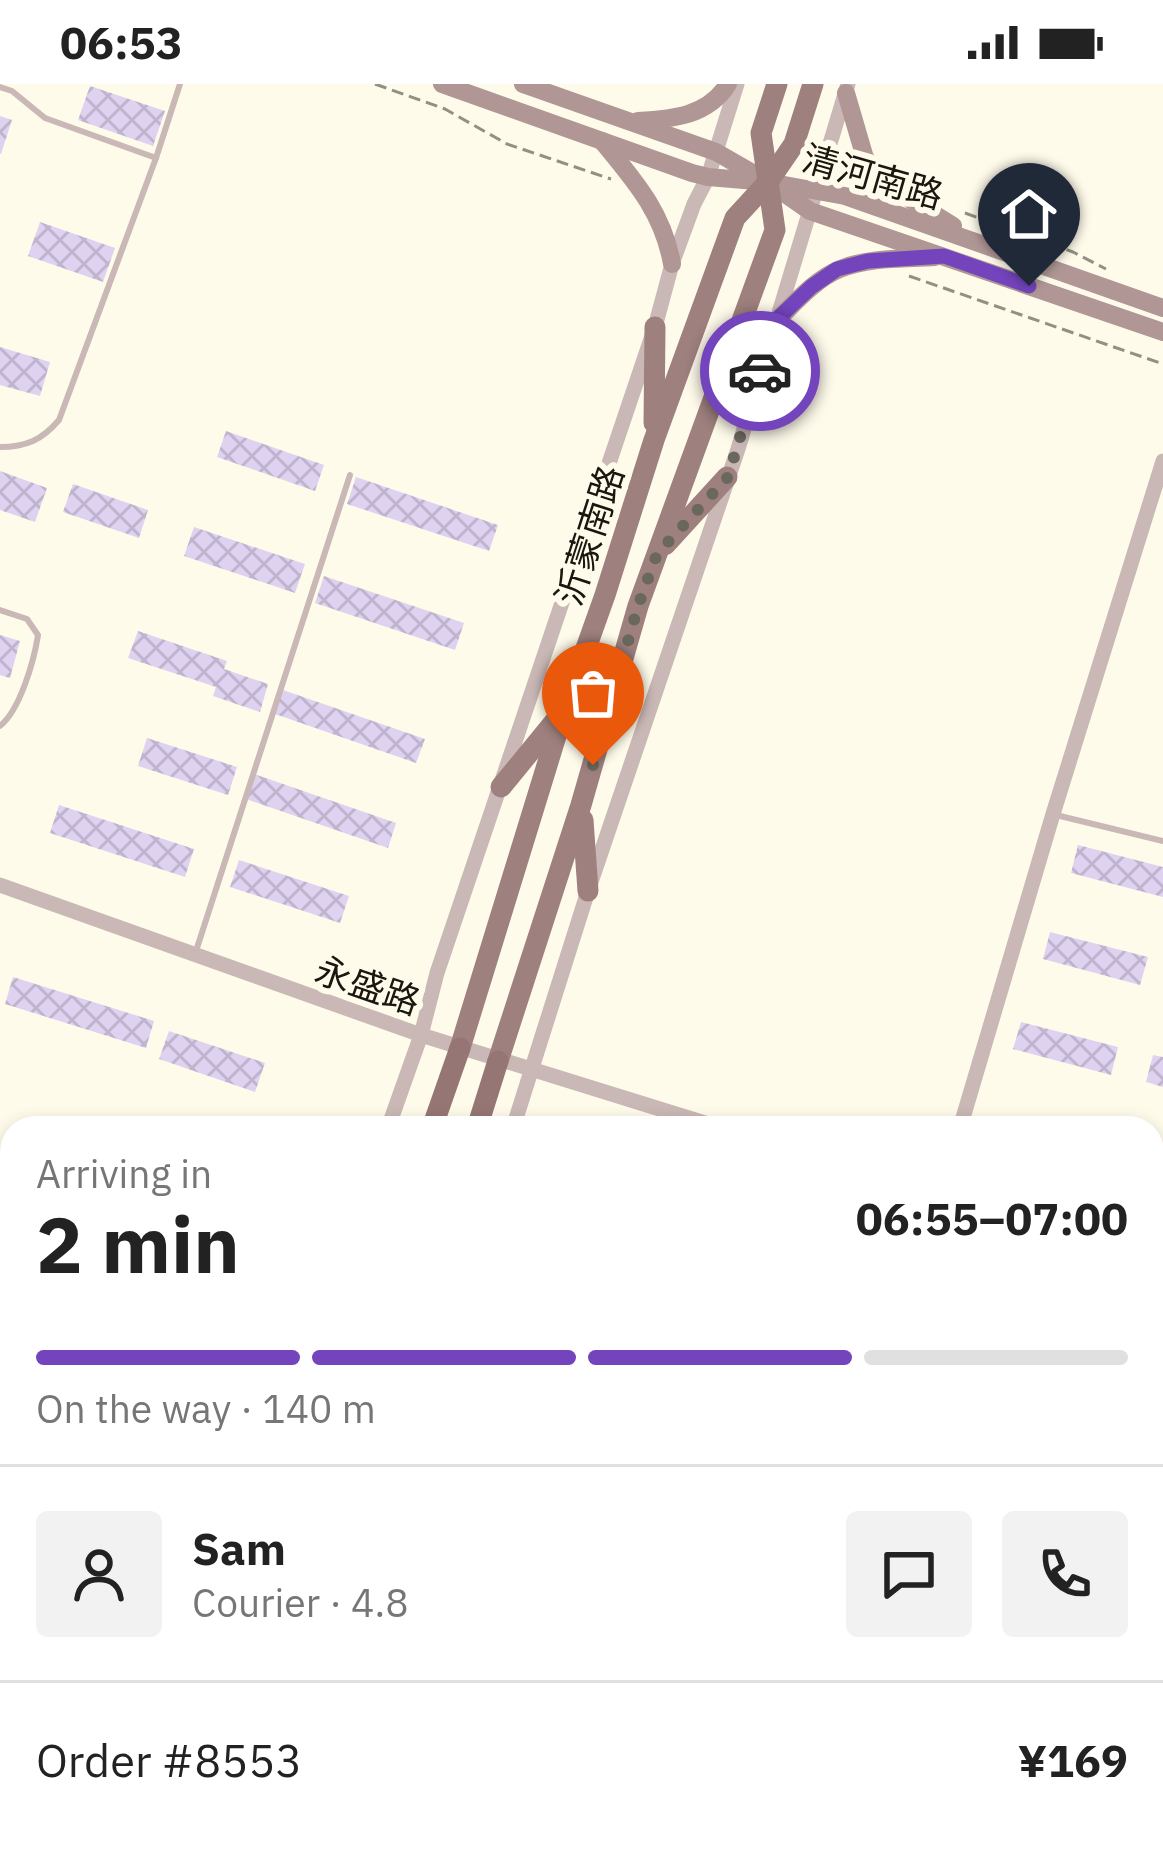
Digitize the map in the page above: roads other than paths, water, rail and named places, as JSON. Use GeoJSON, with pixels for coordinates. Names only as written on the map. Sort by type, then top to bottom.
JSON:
{"type":"FeatureCollection","features":[{"type":"Feature","properties":{"kind":"highway","name":"沂蒙南路"},"geometry":{"type":"LineString","coordinates":[[436,1116],[460,1048]]}},
{"type":"Feature","properties":{"kind":"highway","name":"沂蒙南路"},"geometry":{"type":"LineString","coordinates":[[481,1116],[498,1060]]}},
{"type":"Feature","properties":{"kind":"main road","name":"清河南路"},"geometry":{"type":"LineString","coordinates":[[442,84],[708,177],[844,196],[1163,308]]}},
{"type":"Feature","properties":{"kind":"main road","name":"清河南路"},"geometry":{"type":"LineString","coordinates":[[524,84],[716,152],[810,211],[1163,332]]}},
{"type":"Feature","properties":{"kind":"main road"},"geometry":{"type":"LineString","coordinates":[[630,122],[672,119],[703,109],[732,84]]}},
{"type":"Feature","properties":{"kind":"main road","name":"沂蒙南路"},"geometry":{"type":"LineString","coordinates":[[498,1060],[581,805],[638,606],[775,230],[761,134],[777,84]]}},
{"type":"Feature","properties":{"kind":"main road","name":"沂蒙南路"},"geometry":{"type":"LineString","coordinates":[[460,1048],[564,710],[654,440],[735,218],[794,144],[813,84]]}},
{"type":"Feature","properties":{"kind":"main road"},"geometry":{"type":"LineString","coordinates":[[847,88],[865,158],[878,173],[892,188],[983,244]]}},
{"type":"Feature","properties":{"kind":"main road"},"geometry":{"type":"LineString","coordinates":[[602,141],[641,189],[667,237],[672,264]]}},
{"type":"Feature","properties":{"kind":"main road"},"geometry":{"type":"LineString","coordinates":[[774,322],[837,269],[868,261],[944,256]]}},
{"type":"Feature","properties":{"kind":"main road"},"geometry":{"type":"LineString","coordinates":[[654,440],[655,327]]}},
{"type":"Feature","properties":{"kind":"main road"},"geometry":{"type":"LineString","coordinates":[[657,554],[728,477]]}},
{"type":"Feature","properties":{"kind":"main road"},"geometry":{"type":"LineString","coordinates":[[501,788],[564,710]]}},
{"type":"Feature","properties":{"kind":"main road"},"geometry":{"type":"LineString","coordinates":[[581,805],[588,891]]}},
{"type":"Feature","properties":{"kind":"street"},"geometry":{"type":"LineString","coordinates":[[392,1116],[672,264],[708,177],[732,84]]}},
{"type":"Feature","properties":{"kind":"street"},"geometry":{"type":"LineString","coordinates":[[517,1116],[728,477],[847,88]]}},
{"type":"Feature","properties":{"kind":"street"},"geometry":{"type":"LineString","coordinates":[[964,1116],[1163,461]]}},
{"type":"Feature","properties":{"kind":"street","name":"永盛路"},"geometry":{"type":"LineString","coordinates":[[0,885],[421,1035],[681,1116]]}},
{"type":"Feature","properties":{"kind":"lane"},"geometry":{"type":"LineString","coordinates":[[0,447],[20,447],[45,436],[59,421],[180,84]]}},
{"type":"Feature","properties":{"kind":"lane"},"geometry":{"type":"LineString","coordinates":[[0,87],[45,118],[156,158]]}},
{"type":"Feature","properties":{"kind":"lane"},"geometry":{"type":"LineString","coordinates":[[195,955],[350,475]]}},
{"type":"Feature","properties":{"kind":"lane"},"geometry":{"type":"LineString","coordinates":[[0,610],[27,619],[38,635],[10,718],[0,726]]}},
{"type":"Feature","properties":{"kind":"lane"},"geometry":{"type":"LineString","coordinates":[[1053,814],[1163,841]]}}]}
